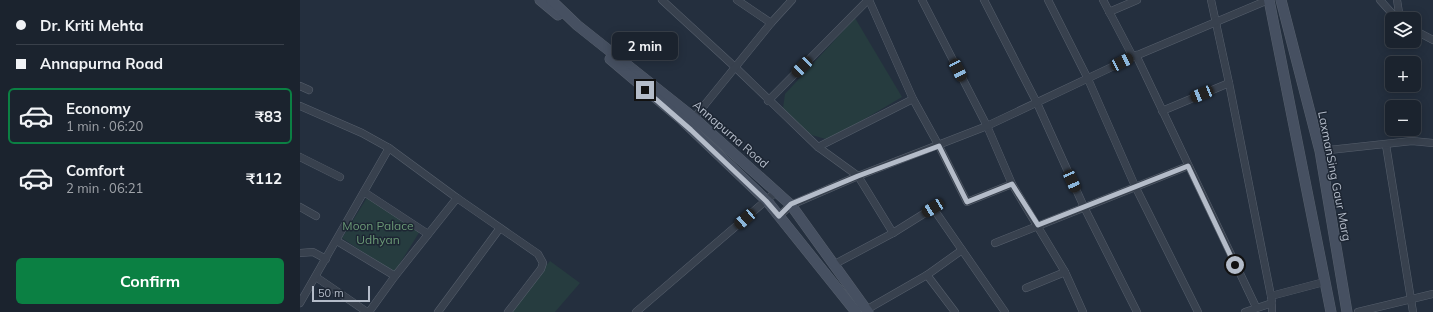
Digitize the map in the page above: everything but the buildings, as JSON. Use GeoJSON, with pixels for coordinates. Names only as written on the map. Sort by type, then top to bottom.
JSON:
{"type":"FeatureCollection","features":[{"type":"Feature","properties":{"kind":"main road","name":"Annapurna Road"},"geometry":{"type":"LineString","coordinates":[[540,0],[681,119],[766,201],[855,312]]}},
{"type":"Feature","properties":{"kind":"main road","name":"Annapurna Road"},"geometry":{"type":"LineString","coordinates":[[551,0],[577,25],[694,118],[791,204],[867,311]]}},
{"type":"Feature","properties":{"kind":"main road"},"geometry":{"type":"LineString","coordinates":[[1268,0],[1331,312]]}},
{"type":"Feature","properties":{"kind":"main road","name":"LaxmanSing Gaur Marg"},"geometry":{"type":"LineString","coordinates":[[1281,0],[1320,151],[1347,312]]}},
{"type":"Feature","properties":{"kind":"street"},"geometry":{"type":"LineString","coordinates":[[662,0],[736,68],[818,147],[858,176],[893,232]]}},
{"type":"Feature","properties":{"kind":"street"},"geometry":{"type":"LineString","coordinates":[[737,0],[770,23]]}},
{"type":"Feature","properties":{"kind":"street"},"geometry":{"type":"LineString","coordinates":[[694,118],[736,68],[770,23],[792,0]]}},
{"type":"Feature","properties":{"kind":"street"},"geometry":{"type":"LineString","coordinates":[[768,100],[868,0],[913,99],[939,146],[967,202],[1012,184]]}},
{"type":"Feature","properties":{"kind":"street"},"geometry":{"type":"LineString","coordinates":[[922,0],[987,126],[1012,184],[1065,272],[1084,312]]}},
{"type":"Feature","properties":{"kind":"street"},"geometry":{"type":"LineString","coordinates":[[984,0],[1037,103],[1084,207],[1137,312]]}},
{"type":"Feature","properties":{"kind":"street"},"geometry":{"type":"LineString","coordinates":[[1048,0],[1088,79],[1135,186],[1198,312]]}},
{"type":"Feature","properties":{"kind":"street"},"geometry":{"type":"LineString","coordinates":[[1103,0],[1135,56],[1256,307]]}},
{"type":"Feature","properties":{"kind":"street"},"geometry":{"type":"LineString","coordinates":[[1109,12],[1137,0]]}},
{"type":"Feature","properties":{"kind":"street"},"geometry":{"type":"LineString","coordinates":[[1212,0],[1215,23],[1229,83],[1272,299],[1272,312]]}},
{"type":"Feature","properties":{"kind":"street"},"geometry":{"type":"LineString","coordinates":[[779,216],[791,204],[858,176],[939,146],[987,126],[1135,56],[1268,0]]}},
{"type":"Feature","properties":{"kind":"street"},"geometry":{"type":"LineString","coordinates":[[1380,0],[1391,12]]}},
{"type":"Feature","properties":{"kind":"street"},"geometry":{"type":"LineString","coordinates":[[1397,0],[1398,12]]}},
{"type":"Feature","properties":{"kind":"street"},"geometry":{"type":"LineString","coordinates":[[1421,34],[1433,40]]}},
{"type":"Feature","properties":{"kind":"street"},"geometry":{"type":"LineString","coordinates":[[1162,111],[1229,83]]}},
{"type":"Feature","properties":{"kind":"street"},"geometry":{"type":"LineString","coordinates":[[300,86],[309,90]]}},
{"type":"Feature","properties":{"kind":"street"},"geometry":{"type":"LineString","coordinates":[[818,147],[913,99]]}},
{"type":"Feature","properties":{"kind":"street"},"geometry":{"type":"LineString","coordinates":[[300,106],[389,148],[456,198],[538,254],[543,263],[541,269],[508,312]]}},
{"type":"Feature","properties":{"kind":"street"},"geometry":{"type":"LineString","coordinates":[[1320,151],[1412,141],[1433,143]]}},
{"type":"Feature","properties":{"kind":"street"},"geometry":{"type":"LineString","coordinates":[[1386,145],[1413,312]]}},
{"type":"Feature","properties":{"kind":"street"},"geometry":{"type":"LineString","coordinates":[[300,303],[337,241],[389,148]]}},
{"type":"Feature","properties":{"kind":"street"},"geometry":{"type":"LineString","coordinates":[[300,157],[340,177]]}},
{"type":"Feature","properties":{"kind":"street"},"geometry":{"type":"LineString","coordinates":[[995,243],[1188,166]]}},
{"type":"Feature","properties":{"kind":"street"},"geometry":{"type":"LineString","coordinates":[[636,312],[777,191]]}},
{"type":"Feature","properties":{"kind":"street"},"geometry":{"type":"LineString","coordinates":[[364,192],[428,234]]}},
{"type":"Feature","properties":{"kind":"street"},"geometry":{"type":"LineString","coordinates":[[316,277],[368,312],[456,198]]}},
{"type":"Feature","properties":{"kind":"street"},"geometry":{"type":"LineString","coordinates":[[300,208],[316,216]]}},
{"type":"Feature","properties":{"kind":"street"},"geometry":{"type":"LineString","coordinates":[[833,265],[933,208],[1005,312]]}},
{"type":"Feature","properties":{"kind":"street"},"geometry":{"type":"LineString","coordinates":[[438,312],[500,228]]}},
{"type":"Feature","properties":{"kind":"street"},"geometry":{"type":"LineString","coordinates":[[337,241],[395,276]]}},
{"type":"Feature","properties":{"kind":"street"},"geometry":{"type":"LineString","coordinates":[[867,311],[927,275],[962,250]]}},
{"type":"Feature","properties":{"kind":"street"},"geometry":{"type":"LineString","coordinates":[[300,253],[313,252],[326,260]]}},
{"type":"Feature","properties":{"kind":"street"},"geometry":{"type":"LineString","coordinates":[[1026,288],[1065,272]]}},
{"type":"Feature","properties":{"kind":"street"},"geometry":{"type":"LineString","coordinates":[[927,275],[955,312]]}},
{"type":"Feature","properties":{"kind":"street"},"geometry":{"type":"LineString","coordinates":[[1245,312],[1272,299],[1324,282]]}},
{"type":"Feature","properties":{"kind":"street"},"geometry":{"type":"LineString","coordinates":[[1358,312],[1433,294]]}},
{"type":"Feature","properties":{"kind":"green space"},"geometry":{"type":"Polygon","coordinates":[[[855,18],[902,97],[829,140],[808,134],[783,108],[785,94],[855,18]]]}},
{"type":"Feature","properties":{"kind":"green space","name":"Moon Palace Udhyan"},"geometry":{"type":"Polygon","coordinates":[[[368,196],[420,231],[394,273],[342,238],[368,196]]]}},
{"type":"Feature","properties":{"kind":"green space"},"geometry":{"type":"Polygon","coordinates":[[[550,261],[580,283],[555,312],[505,312],[550,261]]]}},
{"type":"Feature","properties":{"kind":"route"},"geometry":{"type":"LineString","coordinates":[[645,90],[681,119],[766,201],[779,216],[791,204],[858,176],[939,146],[967,202],[1012,184],[1038,225],[1188,166],[1235,265]]}}]}
